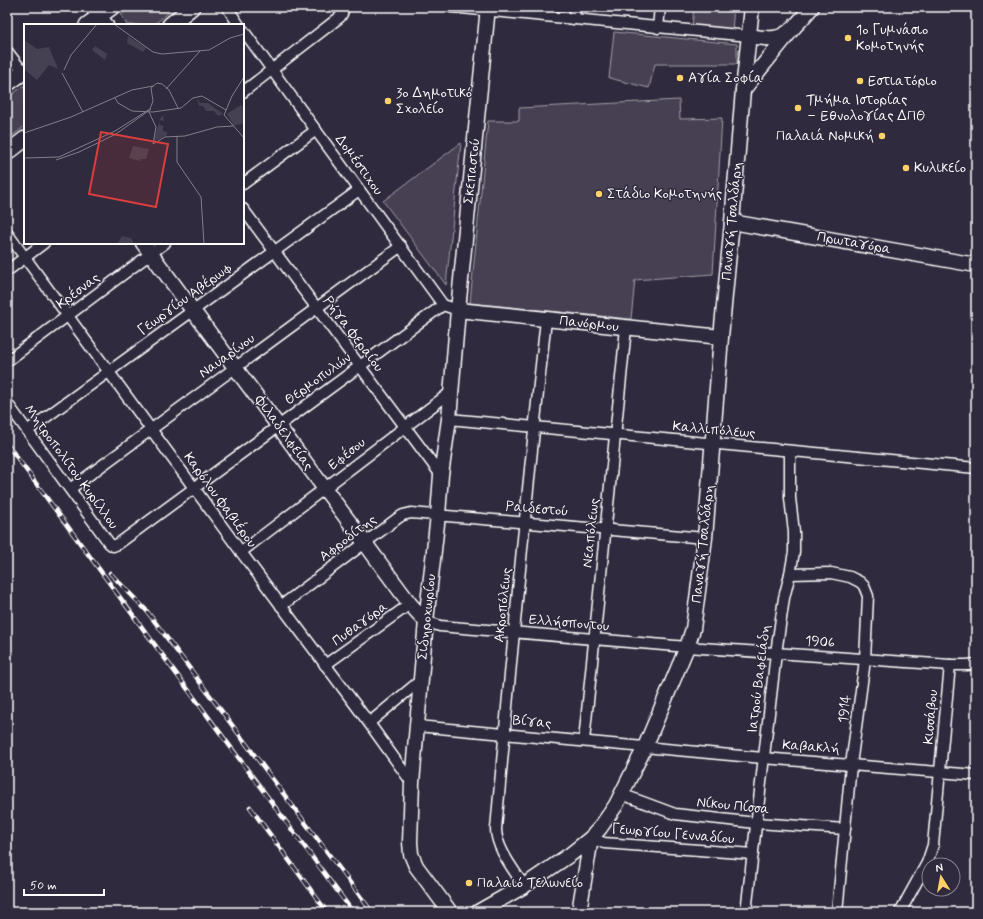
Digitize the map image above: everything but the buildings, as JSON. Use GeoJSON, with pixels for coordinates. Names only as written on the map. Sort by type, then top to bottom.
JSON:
{"type":"FeatureCollection","features":[{"type":"Feature","properties":{"kind":"main road"},"geometry":{"type":"LineString","coordinates":[[88,24],[112,7]]}},
{"type":"Feature","properties":{"kind":"main road"},"geometry":{"type":"LineString","coordinates":[[171,24],[192,7]]}},
{"type":"Feature","properties":{"kind":"main road"},"geometry":{"type":"LineString","coordinates":[[7,84],[24,71]]}},
{"type":"Feature","properties":{"kind":"main road"},"geometry":{"type":"LineString","coordinates":[[7,153],[24,140]]}},
{"type":"Feature","properties":{"kind":"street"},"geometry":{"type":"LineString","coordinates":[[226,7],[239,24]]}},
{"type":"Feature","properties":{"kind":"street"},"geometry":{"type":"LineString","coordinates":[[244,91],[340,17],[344,7]]}},
{"type":"Feature","properties":{"kind":"street"},"geometry":{"type":"LineString","coordinates":[[451,7],[488,9],[658,28],[769,38],[785,35],[794,27]]}},
{"type":"Feature","properties":{"kind":"street"},"geometry":{"type":"LineString","coordinates":[[574,19],[575,7]]}},
{"type":"Feature","properties":{"kind":"street"},"geometry":{"type":"LineString","coordinates":[[658,28],[660,7]]}},
{"type":"Feature","properties":{"kind":"street","name":"Παναγή Τσαλδάρη"},"geometry":{"type":"LineString","coordinates":[[478,912],[524,886],[571,854],[591,838],[606,821],[644,747],[687,647],[693,629],[705,538],[721,338],[743,90],[752,7]]}},
{"type":"Feature","properties":{"kind":"street"},"geometry":{"type":"LineString","coordinates":[[743,90],[812,7]]}},
{"type":"Feature","properties":{"kind":"street","name":"Σκεπαστού"},"geometry":{"type":"LineString","coordinates":[[458,310],[488,9]]}},
{"type":"Feature","properties":{"kind":"street","name":"Δομέστιχου"},"geometry":{"type":"LineString","coordinates":[[244,31],[443,305]]}},
{"type":"Feature","properties":{"kind":"street"},"geometry":{"type":"LineString","coordinates":[[7,50],[24,71]]}},
{"type":"Feature","properties":{"kind":"street"},"geometry":{"type":"LineString","coordinates":[[244,183],[316,130]]}},
{"type":"Feature","properties":{"kind":"street","name":"Γεωργίου Αβέρωφ"},"geometry":{"type":"LineString","coordinates":[[27,430],[359,190]]}},
{"type":"Feature","properties":{"kind":"street","name":"Ρήγα Φεραίου"},"geometry":{"type":"LineString","coordinates":[[244,211],[442,475]]}},
{"type":"Feature","properties":{"kind":"street","name":"Πρωταγόρα"},"geometry":{"type":"LineString","coordinates":[[732,222],[976,265]]}},
{"type":"Feature","properties":{"kind":"street","name":"Καρόλου Φαβιέρου"},"geometry":{"type":"LineString","coordinates":[[7,233],[412,783]]}},
{"type":"Feature","properties":{"kind":"street"},"geometry":{"type":"LineString","coordinates":[[7,271],[43,244]]}},
{"type":"Feature","properties":{"kind":"street","name":"Κρέσνας"},"geometry":{"type":"LineString","coordinates":[[7,361],[68,316],[147,248],[161,244]]}},
{"type":"Feature","properties":{"kind":"street","name":"Ναυαρίνου"},"geometry":{"type":"LineString","coordinates":[[70,489],[400,246]]}},
{"type":"Feature","properties":{"kind":"street","name":"Φιλαδελφείας"},"geometry":{"type":"LineString","coordinates":[[147,248],[410,604],[426,620]]}},
{"type":"Feature","properties":{"kind":"street"},"geometry":{"type":"LineString","coordinates":[[443,305],[458,310]]}},
{"type":"Feature","properties":{"kind":"street","name":"Θερμοπυλών"},"geometry":{"type":"LineString","coordinates":[[113,546],[118,544],[443,305]]}},
{"type":"Feature","properties":{"kind":"street","name":"Πανόρμου"},"geometry":{"type":"LineString","coordinates":[[458,310],[721,338]]}},
{"type":"Feature","properties":{"kind":"street","name":"Σιδηροχωρίου"},"geometry":{"type":"LineString","coordinates":[[450,912],[416,866],[411,854],[410,842],[412,783],[426,620],[449,418],[458,310]]}},
{"type":"Feature","properties":{"kind":"street","name":"Ακροπόλεως"},"geometry":{"type":"LineString","coordinates":[[524,886],[501,849],[496,838],[496,829],[534,427],[546,320]]}},
{"type":"Feature","properties":{"kind":"street","name":"Νεαπόλεως"},"geometry":{"type":"LineString","coordinates":[[584,741],[626,328]]}},
{"type":"Feature","properties":{"kind":"street","name":"Εφέσου"},"geometry":{"type":"LineString","coordinates":[[241,552],[451,392]]}},
{"type":"Feature","properties":{"kind":"street","name":"Μητροπολίτου Κυρίλλου"},"geometry":{"type":"LineString","coordinates":[[7,403],[108,543],[113,546]]}},
{"type":"Feature","properties":{"kind":"street","name":"Καλλιπόλεως"},"geometry":{"type":"LineString","coordinates":[[449,418],[976,468]]}},
{"type":"Feature","properties":{"kind":"street","name":"Ιατρού Βαφειάδη"},"geometry":{"type":"LineString","coordinates":[[746,912],[776,653],[794,544],[790,498],[790,451]]}},
{"type":"Feature","properties":{"kind":"street","name":"Αφροδίτης"},"geometry":{"type":"LineString","coordinates":[[281,606],[403,515],[411,513],[438,515]]}},
{"type":"Feature","properties":{"kind":"street","name":"Ραιδεστού"},"geometry":{"type":"LineString","coordinates":[[438,515],[705,538]]}},
{"type":"Feature","properties":{"kind":"street","name":"1914"},"geometry":{"type":"LineString","coordinates":[[790,574],[831,573],[855,579],[864,586],[868,596],[865,660],[851,765],[837,912]]}},
{"type":"Feature","properties":{"kind":"street","name":"Πυθαγόρα"},"geometry":{"type":"LineString","coordinates":[[326,665],[410,604]]}},
{"type":"Feature","properties":{"kind":"street","name":"Ελλήσποντου"},"geometry":{"type":"LineString","coordinates":[[426,620],[440,626],[687,647]]}},
{"type":"Feature","properties":{"kind":"street","name":"1906"},"geometry":{"type":"LineString","coordinates":[[687,647],[865,660],[950,665],[976,664]]}},
{"type":"Feature","properties":{"kind":"street","name":"Κισσάβου"},"geometry":{"type":"LineString","coordinates":[[900,912],[928,863],[933,846],[950,665]]}},
{"type":"Feature","properties":{"kind":"street"},"geometry":{"type":"LineString","coordinates":[[368,723],[421,680]]}},
{"type":"Feature","properties":{"kind":"street","name":"Βίγας"},"geometry":{"type":"LineString","coordinates":[[417,726],[644,747]]}},
{"type":"Feature","properties":{"kind":"street","name":"Καβακλή"},"geometry":{"type":"LineString","coordinates":[[644,747],[976,775]]}},
{"type":"Feature","properties":{"kind":"street","name":"Νίκου Πίσσα"},"geometry":{"type":"LineString","coordinates":[[621,794],[675,814],[756,823],[845,829]]}},
{"type":"Feature","properties":{"kind":"street"},"geometry":{"type":"LineString","coordinates":[[579,912],[591,838]]}},
{"type":"Feature","properties":{"kind":"street","name":"Γεωργίου Γενναδίου"},"geometry":{"type":"LineString","coordinates":[[591,838],[604,843],[753,854]]}},
{"type":"Feature","properties":{"kind":"shaded area"},"geometry":{"type":"Polygon","coordinates":[[[132,7],[176,7],[154,24],[126,24],[121,15],[132,7]]]}},
{"type":"Feature","properties":{"kind":"shaded area"},"geometry":{"type":"Polygon","coordinates":[[[694,7],[734,7],[732,31],[692,27],[694,7]]]}},
{"type":"Feature","properties":{"kind":"shaded area"},"geometry":{"type":"Polygon","coordinates":[[[614,32],[737,44],[737,64],[655,64],[649,88],[609,78],[614,32]]]}},
{"type":"Feature","properties":{"kind":"shaded area"},"geometry":{"type":"Polygon","coordinates":[[[24,86],[24,127],[7,140],[7,98],[24,86]]]}},
{"type":"Feature","properties":{"kind":"shaded area","name":"Στάδιο Κομοτηνής"},"geometry":{"type":"Polygon","coordinates":[[[679,100],[680,119],[722,118],[713,274],[635,280],[631,319],[470,303],[488,121],[519,121],[519,108],[679,100]]]}},
{"type":"Feature","properties":{"kind":"shaded area"},"geometry":{"type":"Polygon","coordinates":[[[461,143],[446,285],[383,201],[461,143]]]}},
{"type":"Feature","properties":{"kind":"railway"},"geometry":{"type":"LineString","coordinates":[[7,444],[353,912]]}},
{"type":"Feature","properties":{"kind":"railway"},"geometry":{"type":"LineString","coordinates":[[110,573],[146,610],[372,912]]}},
{"type":"Feature","properties":{"kind":"railway"},"geometry":{"type":"LineString","coordinates":[[250,807],[327,912]]}},
{"type":"Feature","properties":{"kind":"place","name":"1ο Γυμνάσιο Κομοτηνής"},"geometry":{"type":"Point","coordinates":[848,38]}},
{"type":"Feature","properties":{"kind":"place","name":"Αγία Σοφία"},"geometry":{"type":"Point","coordinates":[680,78]}},
{"type":"Feature","properties":{"kind":"place","name":"Εστιατόριο"},"geometry":{"type":"Point","coordinates":[860,81]}},
{"type":"Feature","properties":{"kind":"place","name":"3ο Δημοτικό Σχολείο"},"geometry":{"type":"Point","coordinates":[388,101]}},
{"type":"Feature","properties":{"kind":"place","name":"Τμήμα Ιστορίας – Εθνολογίας ΔΠΘ"},"geometry":{"type":"Point","coordinates":[798,108]}},
{"type":"Feature","properties":{"kind":"place","name":"Παλαιά Νομική"},"geometry":{"type":"Point","coordinates":[882,136]}},
{"type":"Feature","properties":{"kind":"place","name":"Κυλικείο"},"geometry":{"type":"Point","coordinates":[906,168]}},
{"type":"Feature","properties":{"kind":"place","name":"Στάδιο Κομοτηνής"},"geometry":{"type":"Point","coordinates":[599,194]}},
{"type":"Feature","properties":{"kind":"place","name":"Παλαιό Τελωνείο"},"geometry":{"type":"Point","coordinates":[469,883]}}]}
